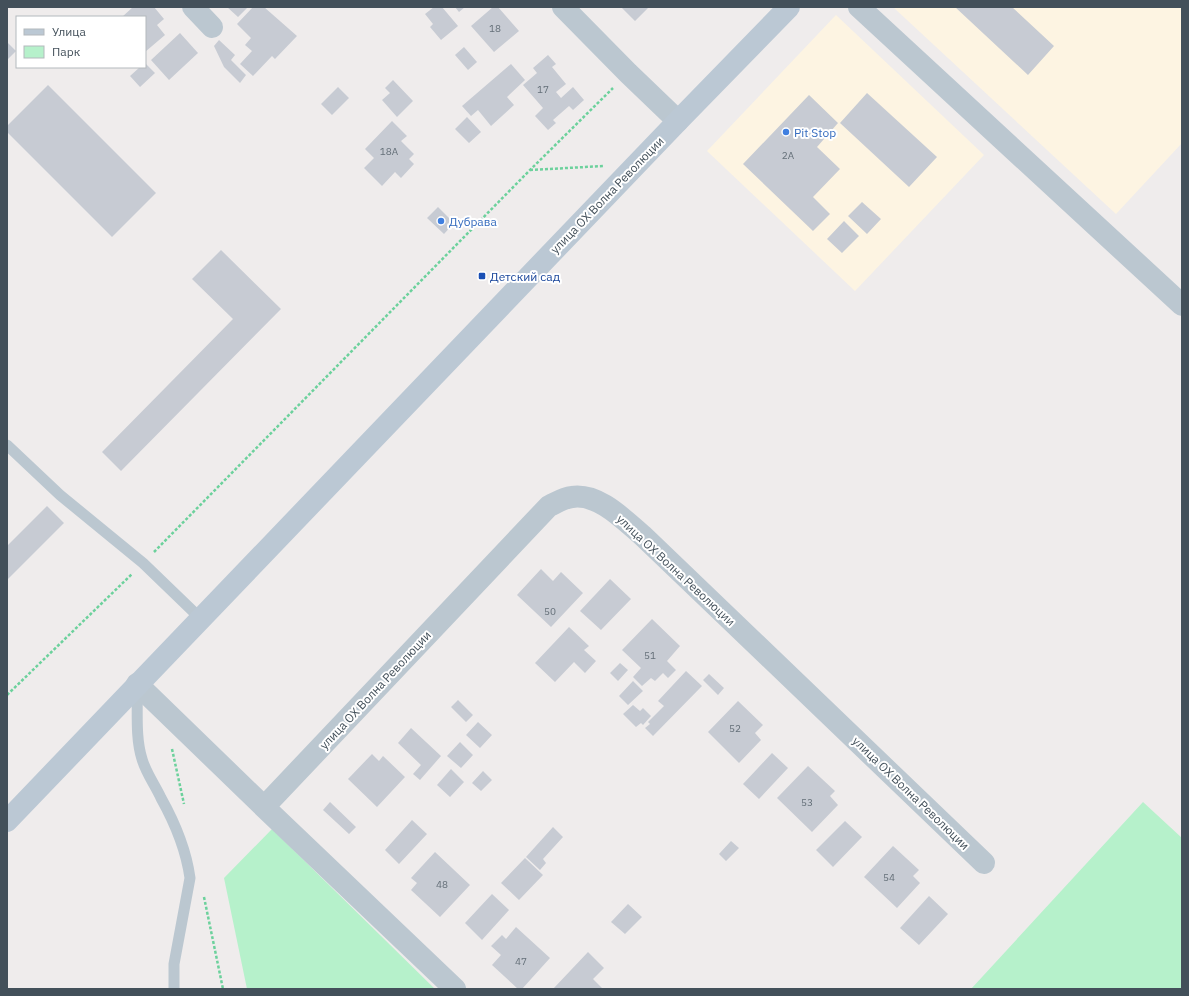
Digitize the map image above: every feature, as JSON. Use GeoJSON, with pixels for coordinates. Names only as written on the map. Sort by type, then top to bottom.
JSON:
{"type":"FeatureCollection","features":[{"type":"Feature","properties":{"kind":"main road","name":"улица ОХ Волна Революции"},"geometry":{"type":"LineString","coordinates":[[7,821],[200,618],[789,7]]}},
{"type":"Feature","properties":{"kind":"street"},"geometry":{"type":"LineString","coordinates":[[192,7],[212,27]]}},
{"type":"Feature","properties":{"kind":"street"},"geometry":{"type":"LineString","coordinates":[[563,7],[678,121]]}},
{"type":"Feature","properties":{"kind":"street"},"geometry":{"type":"LineString","coordinates":[[859,7],[1182,305]]}},
{"type":"Feature","properties":{"kind":"street","name":"улица ОХ Волна Революции"},"geometry":{"type":"LineString","coordinates":[[264,807],[549,506],[561,500],[572,497],[584,498],[607,508],[643,536],[984,863]]}},
{"type":"Feature","properties":{"kind":"street"},"geometry":{"type":"LineString","coordinates":[[137,684],[455,989]]}},
{"type":"Feature","properties":{"kind":"lane"},"geometry":{"type":"LineString","coordinates":[[7,445],[60,495],[143,563],[200,618]]}},
{"type":"Feature","properties":{"kind":"lane"},"geometry":{"type":"LineString","coordinates":[[137,684],[138,739],[142,759],[148,775],[176,826],[188,864],[190,878],[174,964],[174,989]]}},
{"type":"Feature","properties":{"kind":"path"},"geometry":{"type":"LineString","coordinates":[[7,695],[143,563],[529,170],[628,73]]}},
{"type":"Feature","properties":{"kind":"path"},"geometry":{"type":"LineString","coordinates":[[529,170],[637,164]]}},
{"type":"Feature","properties":{"kind":"shaded area"},"geometry":{"type":"Polygon","coordinates":[[[893,7],[1182,7],[1182,143],[1116,214],[893,7]]]}},
{"type":"Feature","properties":{"kind":"shaded area"},"geometry":{"type":"Polygon","coordinates":[[[836,15],[984,155],[855,291],[707,151],[836,15]]]}},
{"type":"Feature","properties":{"kind":"green space"},"geometry":{"type":"Polygon","coordinates":[[[1143,802],[1182,838],[1182,989],[971,989],[1143,802]]]}},
{"type":"Feature","properties":{"kind":"green space"},"geometry":{"type":"Polygon","coordinates":[[[272,829],[435,989],[247,989],[224,878],[272,829]]]}},
{"type":"Feature","properties":{"kind":"building"},"geometry":{"type":"Polygon","coordinates":[[[133,7],[154,7],[164,19],[157,25],[165,35],[146,51],[146,16],[123,16],[133,7]]]}},
{"type":"Feature","properties":{"kind":"building"},"geometry":{"type":"Polygon","coordinates":[[[227,7],[248,7],[238,17],[227,7]]]}},
{"type":"Feature","properties":{"kind":"building"},"geometry":{"type":"Polygon","coordinates":[[[253,7],[264,7],[297,36],[275,59],[272,56],[253,76],[240,64],[252,51],[245,45],[251,38],[237,24],[253,7]]]}},
{"type":"Feature","properties":{"kind":"building"},"geometry":{"type":"Polygon","coordinates":[[[434,7],[442,7],[458,26],[441,40],[430,27],[433,24],[425,14],[434,7]]]}},
{"type":"Feature","properties":{"kind":"building"},"geometry":{"type":"Polygon","coordinates":[[[455,7],[465,7],[459,12],[455,7]]]}},
{"type":"Feature","properties":{"kind":"building"},"geometry":{"type":"Polygon","coordinates":[[[493,7],[498,7],[519,31],[494,52],[471,26],[493,7]]]}},
{"type":"Feature","properties":{"kind":"building"},"geometry":{"type":"Polygon","coordinates":[[[621,7],[646,7],[648,8],[635,21],[621,7]]]}},
{"type":"Feature","properties":{"kind":"building"},"geometry":{"type":"Polygon","coordinates":[[[955,7],[1012,7],[1054,46],[1028,75],[955,7]]]}},
{"type":"Feature","properties":{"kind":"building"},"geometry":{"type":"Polygon","coordinates":[[[180,33],[198,53],[169,80],[151,60],[180,33]]]}},
{"type":"Feature","properties":{"kind":"building"},"geometry":{"type":"Polygon","coordinates":[[[219,40],[235,55],[231,60],[246,75],[240,83],[224,67],[214,46],[219,40]]]}},
{"type":"Feature","properties":{"kind":"building"},"geometry":{"type":"Polygon","coordinates":[[[7,42],[16,51],[7,60],[7,42]]]}},
{"type":"Feature","properties":{"kind":"building"},"geometry":{"type":"Polygon","coordinates":[[[464,47],[477,62],[468,70],[455,55],[464,47]]]}},
{"type":"Feature","properties":{"kind":"building"},"geometry":{"type":"Polygon","coordinates":[[[548,55],[556,64],[552,67],[566,84],[556,92],[561,98],[573,87],[584,100],[573,110],[569,106],[553,120],[556,123],[548,130],[535,116],[543,108],[523,85],[537,73],[533,68],[548,55]]]}},
{"type":"Feature","properties":{"kind":"building"},"geometry":{"type":"Polygon","coordinates":[[[146,64],[155,73],[140,87],[130,76],[139,68],[146,68],[146,64]]]}},
{"type":"Feature","properties":{"kind":"building"},"geometry":{"type":"Polygon","coordinates":[[[511,64],[525,80],[507,97],[514,105],[491,126],[478,110],[471,116],[462,106],[511,64]]]}},
{"type":"Feature","properties":{"kind":"building"},"geometry":{"type":"Polygon","coordinates":[[[393,80],[413,101],[397,117],[382,100],[390,93],[385,88],[393,80]]]}},
{"type":"Feature","properties":{"kind":"building"},"geometry":{"type":"Polygon","coordinates":[[[48,85],[156,193],[112,237],[7,132],[7,126],[48,85]]]}},
{"type":"Feature","properties":{"kind":"building"},"geometry":{"type":"Polygon","coordinates":[[[338,87],[349,98],[332,115],[321,104],[338,87]]]}},
{"type":"Feature","properties":{"kind":"building"},"geometry":{"type":"Polygon","coordinates":[[[867,93],[937,157],[909,187],[840,123],[867,93]]]}},
{"type":"Feature","properties":{"kind":"building"},"geometry":{"type":"Polygon","coordinates":[[[809,95],[838,123],[817,147],[840,169],[813,197],[830,214],[813,231],[743,164],[809,95]]]}},
{"type":"Feature","properties":{"kind":"building"},"geometry":{"type":"Polygon","coordinates":[[[467,117],[481,132],[469,143],[455,129],[467,117]]]}},
{"type":"Feature","properties":{"kind":"building"},"geometry":{"type":"Polygon","coordinates":[[[392,121],[407,136],[401,141],[414,154],[409,159],[414,164],[401,178],[395,172],[382,186],[364,168],[374,158],[365,149],[392,121]]]}},
{"type":"Feature","properties":{"kind":"building"},"geometry":{"type":"Polygon","coordinates":[[[862,202],[881,219],[867,234],[848,216],[862,202]]]}},
{"type":"Feature","properties":{"kind":"building","name":"Дубрава"},"geometry":{"type":"Polygon","coordinates":[[[438,207],[454,223],[444,234],[427,218],[438,207]]]}},
{"type":"Feature","properties":{"kind":"building"},"geometry":{"type":"Polygon","coordinates":[[[844,221],[859,236],[842,253],[827,239],[844,221]]]}},
{"type":"Feature","properties":{"kind":"building"},"geometry":{"type":"Polygon","coordinates":[[[221,250],[281,309],[121,471],[102,452],[233,319],[192,279],[221,250]]]}},
{"type":"Feature","properties":{"kind":"building"},"geometry":{"type":"Polygon","coordinates":[[[47,506],[64,523],[7,580],[7,546],[47,506]]]}},
{"type":"Feature","properties":{"kind":"building"},"geometry":{"type":"Polygon","coordinates":[[[541,569],[553,581],[561,572],[583,593],[551,627],[517,595],[541,569]]]}},
{"type":"Feature","properties":{"kind":"building"},"geometry":{"type":"Polygon","coordinates":[[[610,579],[631,599],[601,630],[580,611],[610,579]]]}},
{"type":"Feature","properties":{"kind":"building"},"geometry":{"type":"Polygon","coordinates":[[[652,619],[680,646],[667,661],[676,670],[668,678],[663,673],[655,681],[651,678],[642,686],[633,677],[641,668],[622,650],[652,619]]]}},
{"type":"Feature","properties":{"kind":"building"},"geometry":{"type":"Polygon","coordinates":[[[569,627],[589,646],[584,650],[596,661],[585,673],[574,662],[555,682],[535,663],[569,627]]]}},
{"type":"Feature","properties":{"kind":"building"},"geometry":{"type":"Polygon","coordinates":[[[620,663],[628,670],[618,681],[610,673],[620,663]]]}},
{"type":"Feature","properties":{"kind":"building"},"geometry":{"type":"Polygon","coordinates":[[[686,671],[702,686],[653,736],[645,728],[650,724],[648,722],[664,706],[658,701],[686,671]]]}},
{"type":"Feature","properties":{"kind":"building"},"geometry":{"type":"Polygon","coordinates":[[[709,674],[724,688],[718,695],[703,680],[709,674]]]}},
{"type":"Feature","properties":{"kind":"building"},"geometry":{"type":"Polygon","coordinates":[[[633,681],[643,691],[628,705],[619,696],[633,681]]]}},
{"type":"Feature","properties":{"kind":"building"},"geometry":{"type":"Polygon","coordinates":[[[458,700],[473,715],[466,722],[451,707],[458,700]]]}},
{"type":"Feature","properties":{"kind":"building"},"geometry":{"type":"Polygon","coordinates":[[[738,701],[763,725],[755,733],[761,740],[739,763],[708,732],[738,701]]]}},
{"type":"Feature","properties":{"kind":"building"},"geometry":{"type":"Polygon","coordinates":[[[633,705],[640,711],[643,708],[651,716],[643,725],[641,723],[636,727],[623,714],[633,705]]]}},
{"type":"Feature","properties":{"kind":"building"},"geometry":{"type":"Polygon","coordinates":[[[478,722],[492,735],[480,748],[466,735],[478,722]]]}},
{"type":"Feature","properties":{"kind":"building"},"geometry":{"type":"Polygon","coordinates":[[[411,728],[441,756],[420,780],[413,774],[421,765],[398,743],[411,728]]]}},
{"type":"Feature","properties":{"kind":"building"},"geometry":{"type":"Polygon","coordinates":[[[460,742],[473,755],[461,768],[447,756],[460,742]]]}},
{"type":"Feature","properties":{"kind":"building"},"geometry":{"type":"Polygon","coordinates":[[[772,753],[788,768],[759,799],[743,784],[772,753]]]}},
{"type":"Feature","properties":{"kind":"building"},"geometry":{"type":"Polygon","coordinates":[[[372,754],[379,761],[383,756],[405,777],[377,807],[348,779],[372,754]]]}},
{"type":"Feature","properties":{"kind":"building"},"geometry":{"type":"Polygon","coordinates":[[[808,766],[835,791],[830,796],[838,805],[812,832],[777,798],[808,766]]]}},
{"type":"Feature","properties":{"kind":"building"},"geometry":{"type":"Polygon","coordinates":[[[451,769],[464,782],[450,797],[437,785],[451,769]]]}},
{"type":"Feature","properties":{"kind":"building"},"geometry":{"type":"Polygon","coordinates":[[[483,771],[492,780],[481,791],[472,783],[483,771]]]}},
{"type":"Feature","properties":{"kind":"building"},"geometry":{"type":"Polygon","coordinates":[[[330,802],[356,827],[349,834],[323,810],[330,802]]]}},
{"type":"Feature","properties":{"kind":"building"},"geometry":{"type":"Polygon","coordinates":[[[412,820],[427,834],[399,864],[385,850],[412,820]]]}},
{"type":"Feature","properties":{"kind":"building"},"geometry":{"type":"Polygon","coordinates":[[[845,821],[862,837],[833,867],[816,850],[845,821]]]}},
{"type":"Feature","properties":{"kind":"building"},"geometry":{"type":"Polygon","coordinates":[[[553,827],[563,837],[543,859],[546,863],[540,870],[526,857],[553,827]]]}},
{"type":"Feature","properties":{"kind":"building"},"geometry":{"type":"Polygon","coordinates":[[[731,841],[739,848],[726,861],[719,854],[731,841]]]}},
{"type":"Feature","properties":{"kind":"building"},"geometry":{"type":"Polygon","coordinates":[[[893,846],[919,870],[913,876],[920,883],[897,908],[864,877],[893,846]]]}},
{"type":"Feature","properties":{"kind":"building"},"geometry":{"type":"Polygon","coordinates":[[[435,852],[470,885],[440,917],[411,890],[417,883],[411,878],[435,852]]]}},
{"type":"Feature","properties":{"kind":"building"},"geometry":{"type":"Polygon","coordinates":[[[525,858],[543,875],[519,900],[501,883],[525,858]]]}},
{"type":"Feature","properties":{"kind":"building"},"geometry":{"type":"Polygon","coordinates":[[[492,894],[509,910],[482,940],[465,923],[492,894]]]}},
{"type":"Feature","properties":{"kind":"building"},"geometry":{"type":"Polygon","coordinates":[[[929,896],[948,914],[919,945],[900,928],[929,896]]]}},
{"type":"Feature","properties":{"kind":"building"},"geometry":{"type":"Polygon","coordinates":[[[628,904],[642,917],[625,934],[611,922],[628,904]]]}},
{"type":"Feature","properties":{"kind":"building"},"geometry":{"type":"Polygon","coordinates":[[[516,927],[550,958],[522,989],[518,989],[492,965],[501,955],[491,946],[502,935],[506,939],[516,927]]]}},
{"type":"Feature","properties":{"kind":"building"},"geometry":{"type":"Polygon","coordinates":[[[588,952],[604,968],[593,979],[603,989],[553,989],[588,952]]]}},
{"type":"Feature","properties":{"kind":"place","name":"Pit Stop"},"geometry":{"type":"Point","coordinates":[786,132]}},
{"type":"Feature","properties":{"kind":"place","name":"Дубрава"},"geometry":{"type":"Point","coordinates":[441,221]}},
{"type":"Feature","properties":{"kind":"place","name":"Детский сад"},"geometry":{"type":"Point","coordinates":[482,276]}}]}
